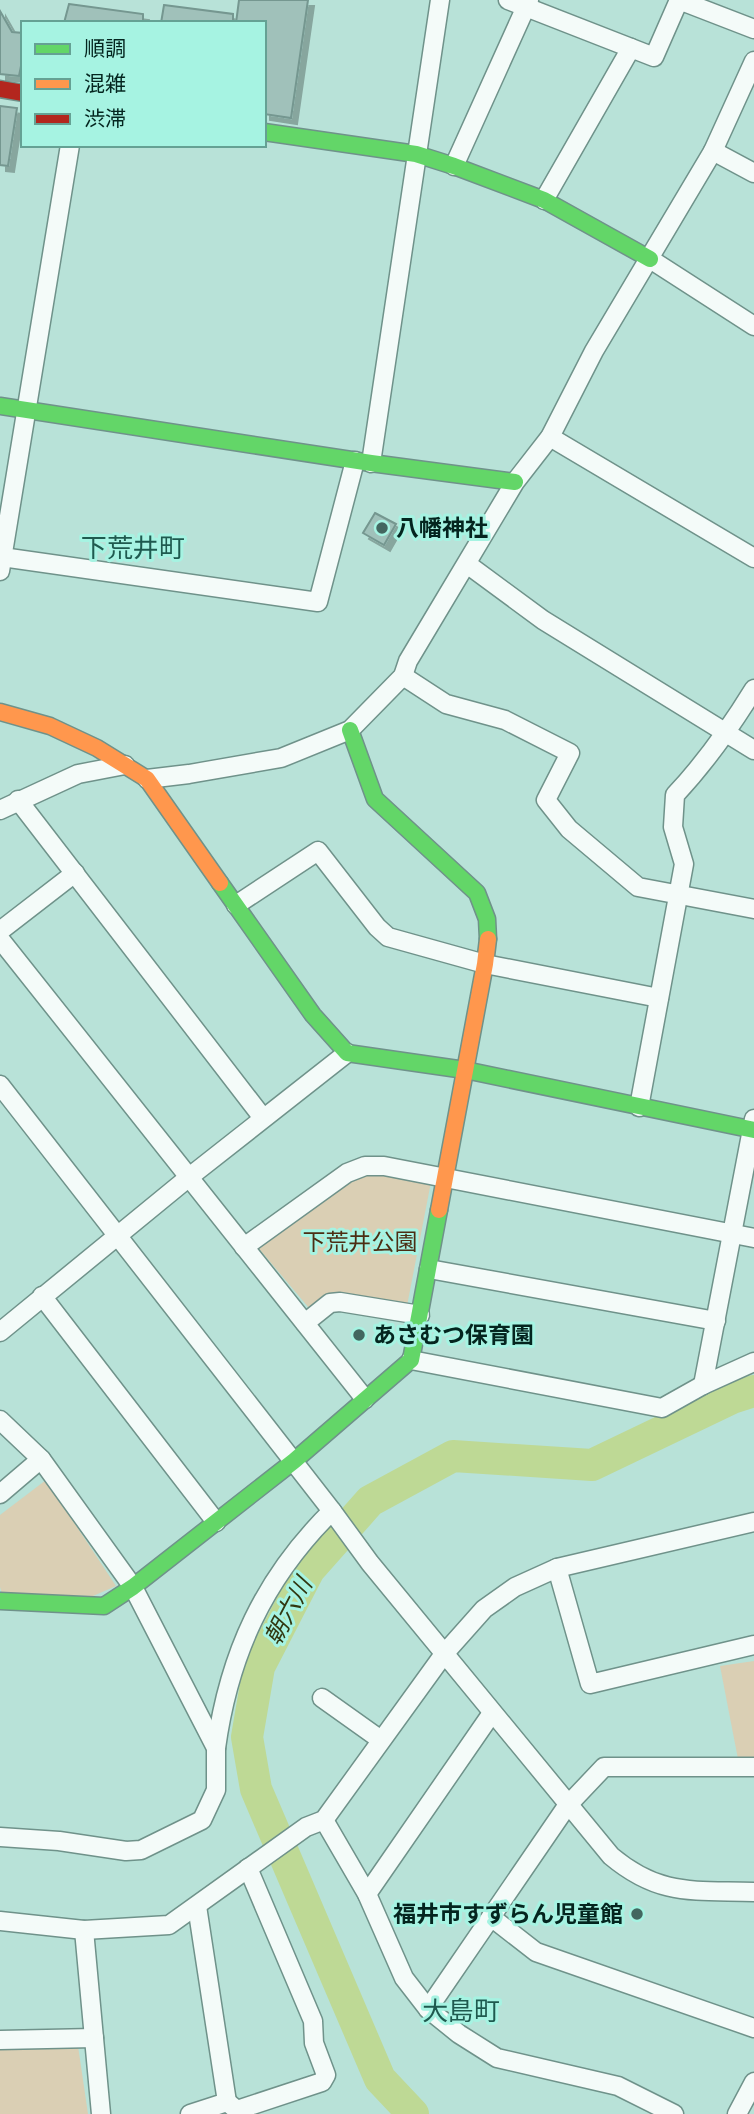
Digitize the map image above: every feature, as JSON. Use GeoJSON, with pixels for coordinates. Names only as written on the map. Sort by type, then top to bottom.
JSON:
{"type":"FeatureCollection","features":[{"type":"Feature","properties":{"kind":"street"},"geometry":{"type":"LineString","coordinates":[[70,147],[1,564],[317,602],[363,462],[440,0]]}},
{"type":"Feature","properties":{"kind":"street"},"geometry":{"type":"LineString","coordinates":[[508,0],[528,4],[654,57],[679,0],[754,29]]}},
{"type":"Feature","properties":{"kind":"street"},"geometry":{"type":"LineString","coordinates":[[454,166],[528,4]]}},
{"type":"Feature","properties":{"kind":"street"},"geometry":{"type":"LineString","coordinates":[[544,200],[631,48]]}},
{"type":"Feature","properties":{"kind":"street"},"geometry":{"type":"LineString","coordinates":[[147,779],[281,758],[350,730],[403,676],[408,661],[516,482],[550,437],[594,351],[713,151],[754,61]]}},
{"type":"Feature","properties":{"kind":"street"},"geometry":{"type":"LineString","coordinates":[[0,89],[21,93]]}},
{"type":"Feature","properties":{"kind":"street"},"geometry":{"type":"LineString","coordinates":[[266,132],[416,155],[454,166],[544,200],[650,259],[754,326]]}},
{"type":"Feature","properties":{"kind":"street"},"geometry":{"type":"LineString","coordinates":[[713,151],[754,173]]}},
{"type":"Feature","properties":{"kind":"street"},"geometry":{"type":"LineString","coordinates":[[0,406],[363,462],[516,482]]}},
{"type":"Feature","properties":{"kind":"street"},"geometry":{"type":"LineString","coordinates":[[550,437],[754,558]]}},
{"type":"Feature","properties":{"kind":"street"},"geometry":{"type":"LineString","coordinates":[[467,564],[543,620],[754,750]]}},
{"type":"Feature","properties":{"kind":"street"},"geometry":{"type":"LineString","coordinates":[[403,676],[446,704],[505,720],[570,753],[546,800],[569,830],[638,887],[754,909]]}},
{"type":"Feature","properties":{"kind":"street"},"geometry":{"type":"LineString","coordinates":[[639,1107],[684,864],[673,827],[674,795],[702,767],[754,689]]}},
{"type":"Feature","properties":{"kind":"street"},"geometry":{"type":"LineString","coordinates":[[0,712],[50,726],[147,779],[313,1015],[347,1053],[465,1070],[639,1107],[753,1126],[703,1385]]}},
{"type":"Feature","properties":{"kind":"street"},"geometry":{"type":"LineString","coordinates":[[0,1601],[104,1606],[133,1587],[293,1461],[411,1360],[485,964],[489,930],[487,910],[477,892],[375,799],[350,730]]}},
{"type":"Feature","properties":{"kind":"street"},"geometry":{"type":"LineString","coordinates":[[0,810],[78,774],[125,765]]}},
{"type":"Feature","properties":{"kind":"street"},"geometry":{"type":"LineString","coordinates":[[18,800],[263,1118]]}},
{"type":"Feature","properties":{"kind":"street"},"geometry":{"type":"LineString","coordinates":[[236,905],[318,851],[377,927],[388,937],[485,964],[659,998]]}},
{"type":"Feature","properties":{"kind":"street"},"geometry":{"type":"LineString","coordinates":[[0,931],[75,873]]}},
{"type":"Feature","properties":{"kind":"street"},"geometry":{"type":"LineString","coordinates":[[0,939],[365,1399]]}},
{"type":"Feature","properties":{"kind":"street"},"geometry":{"type":"LineString","coordinates":[[0,1332],[117,1235],[347,1053]]}},
{"type":"Feature","properties":{"kind":"street"},"geometry":{"type":"LineString","coordinates":[[0,1085],[370,1563],[567,1806],[611,1856],[629,1871],[657,1885],[686,1890],[754,1892]]}},
{"type":"Feature","properties":{"kind":"street"},"geometry":{"type":"LineString","coordinates":[[244,1247],[347,1173],[365,1166],[384,1166],[446,1177],[754,1238]]}},
{"type":"Feature","properties":{"kind":"street"},"geometry":{"type":"LineString","coordinates":[[429,1269],[716,1321]]}},
{"type":"Feature","properties":{"kind":"street"},"geometry":{"type":"LineString","coordinates":[[42,1296],[216,1522]]}},
{"type":"Feature","properties":{"kind":"street"},"geometry":{"type":"LineString","coordinates":[[305,1323],[330,1303],[340,1302],[420,1315]]}},
{"type":"Feature","properties":{"kind":"street"},"geometry":{"type":"LineString","coordinates":[[411,1360],[662,1408],[703,1385],[754,1362]]}},
{"type":"Feature","properties":{"kind":"street"},"geometry":{"type":"LineString","coordinates":[[0,1420],[41,1459],[133,1587],[216,1748]]}},
{"type":"Feature","properties":{"kind":"street"},"geometry":{"type":"LineString","coordinates":[[0,1494],[41,1459]]}},
{"type":"Feature","properties":{"kind":"street"},"geometry":{"type":"LineString","coordinates":[[0,1837],[59,1841],[126,1851],[141,1850],[202,1820],[216,1790],[216,1748],[222,1708],[234,1662],[259,1605],[308,1535],[335,1515]]}},
{"type":"Feature","properties":{"kind":"street"},"geometry":{"type":"LineString","coordinates":[[0,1921],[84,1930],[169,1925],[306,1827],[324,1820],[444,1654],[484,1609],[515,1587],[557,1568],[754,1522]]}},
{"type":"Feature","properties":{"kind":"street"},"geometry":{"type":"LineString","coordinates":[[557,1568],[590,1684],[754,1645]]}},
{"type":"Feature","properties":{"kind":"street"},"geometry":{"type":"LineString","coordinates":[[322,1698],[381,1741]]}},
{"type":"Feature","properties":{"kind":"street"},"geometry":{"type":"LineString","coordinates":[[367,1894],[492,1713]]}},
{"type":"Feature","properties":{"kind":"street"},"geometry":{"type":"LineString","coordinates":[[428,2009],[567,1806],[604,1767],[754,1767]]}},
{"type":"Feature","properties":{"kind":"street"},"geometry":{"type":"LineString","coordinates":[[324,1820],[367,1894],[404,1978],[428,2009],[459,2034],[497,2058],[618,2086],[674,2114]]}},
{"type":"Feature","properties":{"kind":"street"},"geometry":{"type":"LineString","coordinates":[[197,1906],[227,2102],[237,2110],[322,2082],[326,2075],[314,2043],[313,2021],[254,1865]]}},
{"type":"Feature","properties":{"kind":"street"},"geometry":{"type":"LineString","coordinates":[[491,1917],[536,1952],[754,2028]]}},
{"type":"Feature","properties":{"kind":"street"},"geometry":{"type":"LineString","coordinates":[[84,1930],[101,2114]]}},
{"type":"Feature","properties":{"kind":"street"},"geometry":{"type":"LineString","coordinates":[[0,2040],[94,2038]]}},
{"type":"Feature","properties":{"kind":"street"},"geometry":{"type":"LineString","coordinates":[[737,2114],[754,2082]]}},
{"type":"Feature","properties":{"kind":"street"},"geometry":{"type":"LineString","coordinates":[[190,2114],[227,2102]]}},
{"type":"Feature","properties":{"kind":"green space","name":"下荒井公園"},"geometry":{"type":"Polygon","coordinates":[[[374,1171],[431,1182],[406,1311],[335,1296],[309,1308],[255,1244],[351,1177],[374,1171]]]}},
{"type":"Feature","properties":{"kind":"green space"},"geometry":{"type":"Polygon","coordinates":[[[46,1480],[116,1586],[93,1596],[2,1594],[0,1515],[46,1480]]]}},
{"type":"Feature","properties":{"kind":"green space"},"geometry":{"type":"Polygon","coordinates":[[[754,1661],[754,1759],[738,1759],[720,1666],[754,1661]]]}},
{"type":"Feature","properties":{"kind":"green space"},"geometry":{"type":"Polygon","coordinates":[[[78,2046],[88,2114],[0,2114],[0,2047],[78,2046]]]}},
{"type":"Feature","properties":{"kind":"building"},"geometry":{"type":"Polygon","coordinates":[[[239,0],[308,0],[291,118],[266,114],[266,21],[236,21],[239,0]]]}},
{"type":"Feature","properties":{"kind":"building"},"geometry":{"type":"Polygon","coordinates":[[[69,4],[143,14],[143,21],[65,21],[69,4]]]}},
{"type":"Feature","properties":{"kind":"building"},"geometry":{"type":"Polygon","coordinates":[[[164,5],[233,14],[233,21],[161,21],[164,5]]]}},
{"type":"Feature","properties":{"kind":"building"},"geometry":{"type":"Polygon","coordinates":[[[0,11],[12,32],[21,33],[21,66],[19,76],[0,74],[0,11]]]}},
{"type":"Feature","properties":{"kind":"building"},"geometry":{"type":"Polygon","coordinates":[[[0,106],[17,108],[8,166],[0,165],[0,106]]]}},
{"type":"Feature","properties":{"kind":"building"},"geometry":{"type":"Polygon","coordinates":[[[375,513],[396,524],[384,545],[363,533],[375,513]]]}},
{"type":"Feature","properties":{"kind":"waterway","name":"朝六川"},"geometry":{"type":"LineString","coordinates":[[413,2114],[380,2079],[256,1789],[247,1737],[259,1667],[309,1570],[370,1501],[453,1456],[592,1465],[732,1398],[754,1391]]}},
{"type":"Feature","properties":{"kind":"traffic: fast"},"geometry":{"type":"LineString","coordinates":[[266,132],[416,154],[454,166],[544,200],[650,259]]}},
{"type":"Feature","properties":{"kind":"traffic: fast"},"geometry":{"type":"LineString","coordinates":[[0,406],[371,463],[515,482]]}},
{"type":"Feature","properties":{"kind":"traffic: fast"},"geometry":{"type":"LineString","coordinates":[[350,730],[375,799],[477,893],[487,919],[488,939]]}},
{"type":"Feature","properties":{"kind":"traffic: fast"},"geometry":{"type":"LineString","coordinates":[[220,883],[313,1015],[347,1053],[465,1070],[754,1130]]}},
{"type":"Feature","properties":{"kind":"traffic: fast"},"geometry":{"type":"LineString","coordinates":[[0,1601],[104,1606],[133,1587],[294,1461],[411,1360],[439,1210]]}},
{"type":"Feature","properties":{"kind":"traffic: slow"},"geometry":{"type":"LineString","coordinates":[[0,712],[50,726],[97,748],[147,779],[220,883]]}},
{"type":"Feature","properties":{"kind":"traffic: slow"},"geometry":{"type":"LineString","coordinates":[[439,1210],[488,939]]}},
{"type":"Feature","properties":{"kind":"traffic: jam"},"geometry":{"type":"LineString","coordinates":[[0,89],[21,93]]}},
{"type":"Feature","properties":{"kind":"place","name":"八幡神社"},"geometry":{"type":"Point","coordinates":[382,528]}},
{"type":"Feature","properties":{"kind":"place","name":"あさむつ保育園"},"geometry":{"type":"Point","coordinates":[359,1335]}},
{"type":"Feature","properties":{"kind":"place","name":"福井市すずらん児童館"},"geometry":{"type":"Point","coordinates":[637,1914]}},
{"type":"Feature","properties":{"kind":"district","name":"下荒井町"},"geometry":{"type":"Point","coordinates":[133,548]}},
{"type":"Feature","properties":{"kind":"district","name":"大島町"},"geometry":{"type":"Point","coordinates":[461,2011]}}]}
